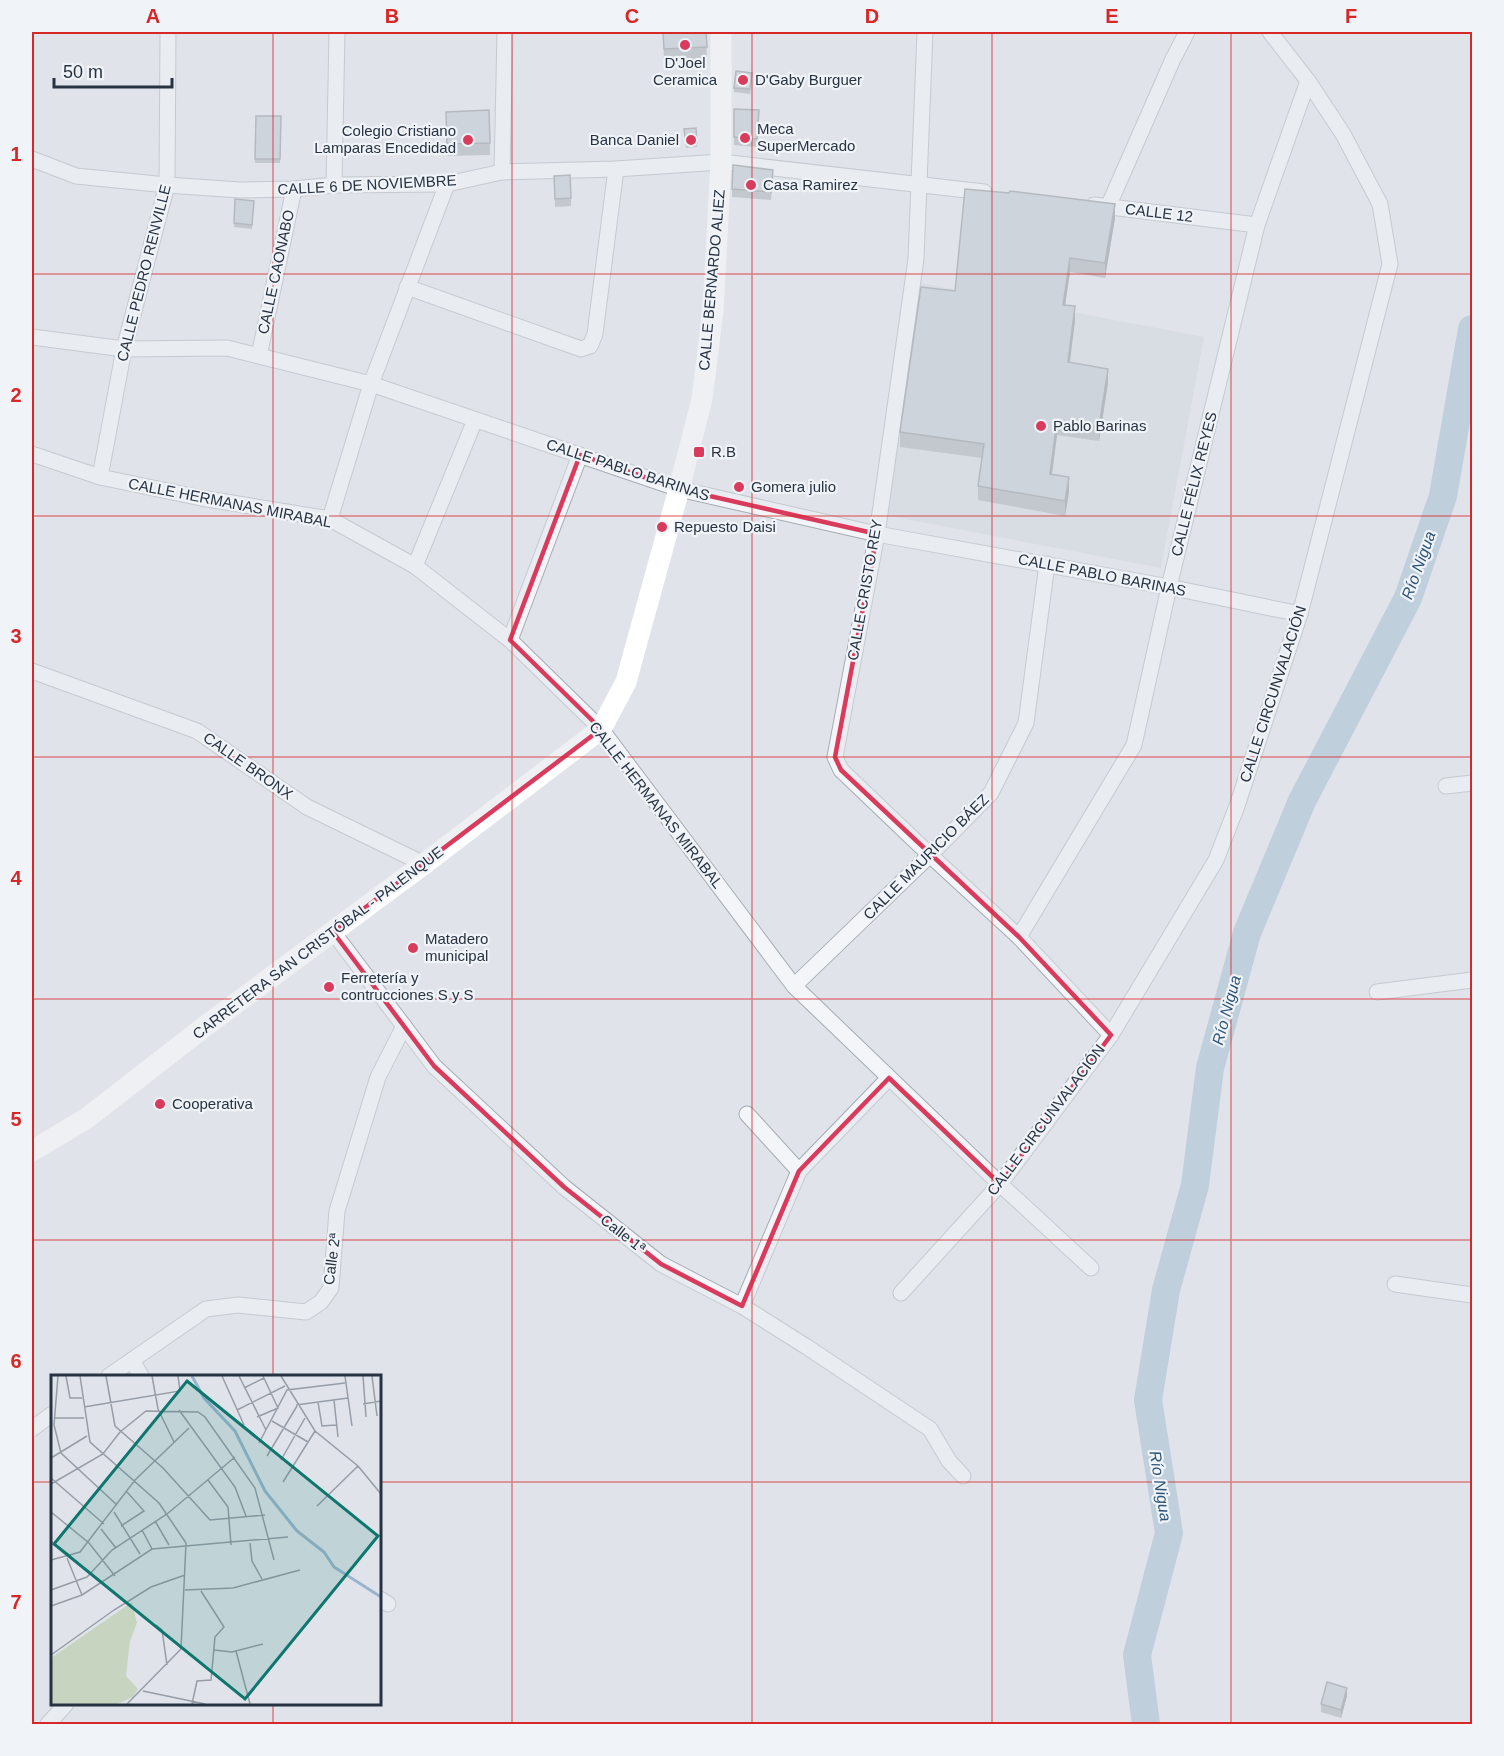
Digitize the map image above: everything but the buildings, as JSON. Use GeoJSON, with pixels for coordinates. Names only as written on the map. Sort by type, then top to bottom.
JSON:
{"type":"FeatureCollection","features":[{"type":"Feature","properties":{"kind":"main road","name":"CALLE BERNARDO ALIEZ"},"geometry":{"type":"LineString","coordinates":[[600,729],[626,682],[680,489],[702,399],[713,310],[721,162],[721,32]]}},
{"type":"Feature","properties":{"kind":"main road","name":"CARRETERA SAN CRISTÓBAL - PALENQUE"},"geometry":{"type":"LineString","coordinates":[[32,1151],[87,1118],[600,729]]}},
{"type":"Feature","properties":{"kind":"street","name":"CALLE PEDRO RENVILLE"},"geometry":{"type":"LineString","coordinates":[[100,477],[124,349],[167,185],[168,32]]}},
{"type":"Feature","properties":{"kind":"street"},"geometry":{"type":"LineString","coordinates":[[334,185],[337,32]]}},
{"type":"Feature","properties":{"kind":"street"},"geometry":{"type":"LineString","coordinates":[[502,172],[505,32]]}},
{"type":"Feature","properties":{"kind":"street","name":"CALLE CRISTO REY"},"geometry":{"type":"LineString","coordinates":[[924,32],[916,259],[876,534],[835,757],[841,770],[1019,937],[1112,1035]]}},
{"type":"Feature","properties":{"kind":"street"},"geometry":{"type":"LineString","coordinates":[[1108,207],[1187,32]]}},
{"type":"Feature","properties":{"kind":"street","name":"CALLE CIRCUNVALACIÓN"},"geometry":{"type":"LineString","coordinates":[[901,1293],[1000,1184],[1112,1035],[1216,860],[1237,806],[1299,614],[1390,264],[1380,204],[1343,134],[1308,81],[1270,32]]}},
{"type":"Feature","properties":{"kind":"street","name":"CALLE FÉLIX REYES"},"geometry":{"type":"LineString","coordinates":[[1019,937],[1134,745],[1169,587],[1257,225],[1308,81]]}},
{"type":"Feature","properties":{"kind":"street","name":"CALLE 6 DE NOVIEMBRE"},"geometry":{"type":"LineString","coordinates":[[32,159],[76,176],[240,190],[294,189],[334,185],[447,184],[502,172],[616,170],[721,162],[919,184]]}},
{"type":"Feature","properties":{"kind":"street"},"geometry":{"type":"LineString","coordinates":[[407,287],[581,349],[590,346],[595,334],[616,170]]}},
{"type":"Feature","properties":{"kind":"street"},"geometry":{"type":"LineString","coordinates":[[330,519],[370,384],[447,184]]}},
{"type":"Feature","properties":{"kind":"street"},"geometry":{"type":"LineString","coordinates":[[919,184],[1002,194]]}},
{"type":"Feature","properties":{"kind":"street","name":"CALLE CAONABO"},"geometry":{"type":"LineString","coordinates":[[259,356],[294,189]]}},
{"type":"Feature","properties":{"kind":"street","name":"CALLE 12"},"geometry":{"type":"LineString","coordinates":[[1085,204],[1257,225]]}},
{"type":"Feature","properties":{"kind":"street","name":"CALLE PABLO BARINAS"},"geometry":{"type":"LineString","coordinates":[[32,337],[124,349],[226,348],[370,384],[680,489],[876,534],[1169,587],[1299,614]]}},
{"type":"Feature","properties":{"kind":"street"},"geometry":{"type":"LineString","coordinates":[[415,566],[475,420]]}},
{"type":"Feature","properties":{"kind":"street","name":"CALLE HERMANAS MIRABAL"},"geometry":{"type":"LineString","coordinates":[[32,454],[100,477],[201,498],[330,519],[415,566],[510,640],[600,729],[794,986],[1091,1268]]}},
{"type":"Feature","properties":{"kind":"street"},"geometry":{"type":"LineString","coordinates":[[510,640],[580,455]]}},
{"type":"Feature","properties":{"kind":"street","name":"CALLE MAURICIO BÁEZ"},"geometry":{"type":"LineString","coordinates":[[794,986],[991,793],[1026,723],[1047,564]]}},
{"type":"Feature","properties":{"kind":"street","name":"CALLE BRONX"},"geometry":{"type":"LineString","coordinates":[[32,671],[197,731],[307,807],[424,864]]}},
{"type":"Feature","properties":{"kind":"street"},"geometry":{"type":"LineString","coordinates":[[1446,786],[1473,783]]}},
{"type":"Feature","properties":{"kind":"street","name":"Calle 1ª"},"geometry":{"type":"LineString","coordinates":[[333,932],[434,1066],[564,1187],[661,1264],[742,1306],[930,1429],[949,1461],[963,1476]]}},
{"type":"Feature","properties":{"kind":"street"},"geometry":{"type":"LineString","coordinates":[[1377,992],[1473,980]]}},
{"type":"Feature","properties":{"kind":"street","name":"Calle 2ª"},"geometry":{"type":"LineString","coordinates":[[112,1375],[206,1309],[238,1305],[306,1312],[321,1302],[331,1288],[337,1211],[378,1077],[404,1026]]}},
{"type":"Feature","properties":{"kind":"street"},"geometry":{"type":"LineString","coordinates":[[742,1306],[799,1171],[889,1078]]}},
{"type":"Feature","properties":{"kind":"street"},"geometry":{"type":"LineString","coordinates":[[747,1114],[799,1171]]}},
{"type":"Feature","properties":{"kind":"street"},"geometry":{"type":"LineString","coordinates":[[1395,1284],[1473,1295]]}},
{"type":"Feature","properties":{"kind":"street"},"geometry":{"type":"LineString","coordinates":[[132,1360],[140,1375]]}},
{"type":"Feature","properties":{"kind":"street"},"geometry":{"type":"LineString","coordinates":[[32,1429],[51,1415]]}},
{"type":"Feature","properties":{"kind":"street"},"geometry":{"type":"LineString","coordinates":[[48,1725],[65,1705]]}},
{"type":"Feature","properties":{"kind":"highlighted area"},"geometry":{"type":"Polygon","coordinates":[[[580,455],[679,489],[877,534],[835,757],[841,770],[1019,937],[1111,1035],[1000,1184],[889,1078],[799,1171],[742,1306],[661,1264],[564,1187],[434,1066],[333,932],[601,729],[510,640],[580,455]]]}},
{"type":"Feature","properties":{"kind":"shaded area","name":"Pablo Barinas"},"geometry":{"type":"Polygon","coordinates":[[[921,283],[1204,337],[1161,568],[879,514],[921,283]]]}},
{"type":"Feature","properties":{"kind":"waterway","name":"Río Nigua"},"geometry":{"type":"LineString","coordinates":[[1146,1724],[1137,1655],[1169,1533],[1148,1400],[1166,1290],[1195,1185],[1210,1068],[1247,933],[1302,801],[1408,598],[1443,496],[1472,329]]}},
{"type":"Feature","properties":{"kind":"place","name":"D'Joel Ceramica"},"geometry":{"type":"Point","coordinates":[685,45]}},
{"type":"Feature","properties":{"kind":"place","name":"D'Gaby Burguer"},"geometry":{"type":"Point","coordinates":[743,80]}},
{"type":"Feature","properties":{"kind":"place","name":"Meca SuperMercado"},"geometry":{"type":"Point","coordinates":[745,138]}},
{"type":"Feature","properties":{"kind":"place","name":"Colegio Cristiano Lamparas Encedidad"},"geometry":{"type":"Point","coordinates":[468,140]}},
{"type":"Feature","properties":{"kind":"place","name":"Banca Daniel"},"geometry":{"type":"Point","coordinates":[691,140]}},
{"type":"Feature","properties":{"kind":"place","name":"Casa Ramirez"},"geometry":{"type":"Point","coordinates":[751,185]}},
{"type":"Feature","properties":{"kind":"place","name":"Pablo Barinas"},"geometry":{"type":"Point","coordinates":[1041,426]}},
{"type":"Feature","properties":{"kind":"place","name":"R.B"},"geometry":{"type":"Point","coordinates":[699,452]}},
{"type":"Feature","properties":{"kind":"place","name":"Gomera julio"},"geometry":{"type":"Point","coordinates":[739,487]}},
{"type":"Feature","properties":{"kind":"place","name":"Repuesto Daisi"},"geometry":{"type":"Point","coordinates":[662,527]}},
{"type":"Feature","properties":{"kind":"place","name":"Matadero municipal"},"geometry":{"type":"Point","coordinates":[413,948]}},
{"type":"Feature","properties":{"kind":"place","name":"Ferretería y contrucciones S y S"},"geometry":{"type":"Point","coordinates":[329,987]}},
{"type":"Feature","properties":{"kind":"place","name":"Cooperativa"},"geometry":{"type":"Point","coordinates":[160,1104]}}]}
